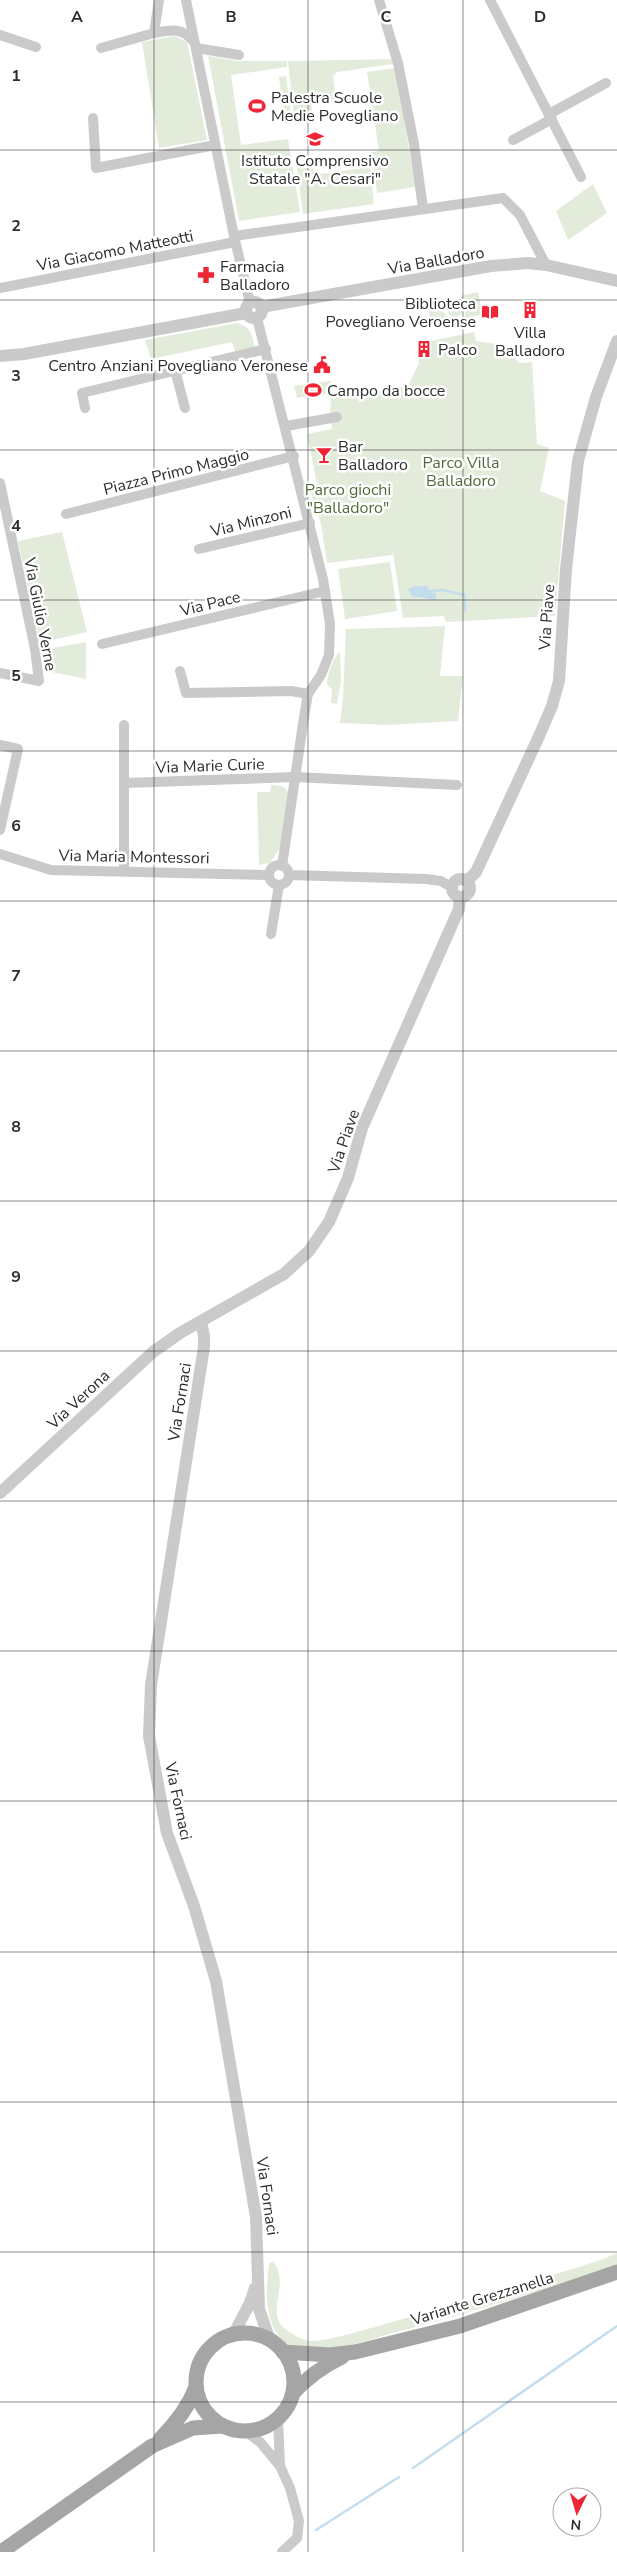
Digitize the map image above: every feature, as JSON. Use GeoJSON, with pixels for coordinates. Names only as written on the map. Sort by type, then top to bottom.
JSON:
{"type":"FeatureCollection","features":[{"type":"Feature","properties":{"kind":"main road","name":"Variante Grezzanella"},"geometry":{"type":"LineString","coordinates":[[283,2352],[330,2356],[355,2352],[460,2326],[617,2272]]}},
{"type":"Feature","properties":{"kind":"main road","name":"Variante Grezzanella"},"geometry":{"type":"LineString","coordinates":[[233,2335],[249,2334],[270,2341],[283,2352],[292,2368],[292,2394],[288,2406],[278,2418]]}},
{"type":"Feature","properties":{"kind":"main road"},"geometry":{"type":"LineString","coordinates":[[1,2552],[152,2446],[180,2418],[190,2404],[196,2387],[197,2371],[207,2351],[218,2341],[233,2335]]}},
{"type":"Feature","properties":{"kind":"main road","name":"Variante Grezzanella"},"geometry":{"type":"LineString","coordinates":[[292,2394],[305,2380],[328,2364],[355,2352]]}},
{"type":"Feature","properties":{"kind":"main road"},"geometry":{"type":"LineString","coordinates":[[196,2387],[200,2403],[206,2412],[223,2426]]}},
{"type":"Feature","properties":{"kind":"main road"},"geometry":{"type":"LineString","coordinates":[[152,2446],[193,2428],[223,2426],[245,2431],[260,2429],[278,2418]]}},
{"type":"Feature","properties":{"kind":"street"},"geometry":{"type":"LineString","coordinates":[[154,33],[159,0]]}},
{"type":"Feature","properties":{"kind":"street"},"geometry":{"type":"LineString","coordinates":[[186,0],[234,239],[266,349],[294,456],[325,591],[330,624],[329,655],[321,676],[308,694],[282,866]]}},
{"type":"Feature","properties":{"kind":"street"},"geometry":{"type":"LineString","coordinates":[[379,0],[398,63],[414,144],[423,208]]}},
{"type":"Feature","properties":{"kind":"street"},"geometry":{"type":"LineString","coordinates":[[490,0],[581,177]]}},
{"type":"Feature","properties":{"kind":"street"},"geometry":{"type":"LineString","coordinates":[[101,48],[154,33],[178,29],[187,33],[195,45],[239,55]]}},
{"type":"Feature","properties":{"kind":"street"},"geometry":{"type":"LineString","coordinates":[[0,35],[36,47]]}},
{"type":"Feature","properties":{"kind":"street"},"geometry":{"type":"LineString","coordinates":[[513,140],[606,83]]}},
{"type":"Feature","properties":{"kind":"street"},"geometry":{"type":"LineString","coordinates":[[93,118],[96,168],[215,145]]}},
{"type":"Feature","properties":{"kind":"street","name":"Via Giacomo Matteotti"},"geometry":{"type":"LineString","coordinates":[[0,288],[234,239],[423,208],[502,198],[520,215],[546,265]]}},
{"type":"Feature","properties":{"kind":"street","name":"Via Balladoro"},"geometry":{"type":"LineString","coordinates":[[0,361],[24,354],[491,266],[528,263],[546,265],[617,280]]}},
{"type":"Feature","properties":{"kind":"street","name":"Via Piave"},"geometry":{"type":"LineString","coordinates":[[467,881],[476,872],[540,734],[559,680],[566,569],[578,461],[596,397],[617,342]]}},
{"type":"Feature","properties":{"kind":"street"},"geometry":{"type":"LineString","coordinates":[[85,408],[82,393],[266,349]]}},
{"type":"Feature","properties":{"kind":"street","name":"Via Balladoro"},"geometry":{"type":"LineString","coordinates":[[0,356],[24,354]]}},
{"type":"Feature","properties":{"kind":"street"},"geometry":{"type":"LineString","coordinates":[[175,370],[185,408]]}},
{"type":"Feature","properties":{"kind":"street"},"geometry":{"type":"LineString","coordinates":[[286,426],[337,417]]}},
{"type":"Feature","properties":{"kind":"street","name":"Piazza Primo Maggio"},"geometry":{"type":"LineString","coordinates":[[66,514],[294,456]]}},
{"type":"Feature","properties":{"kind":"street","name":"Via Giulio Verne"},"geometry":{"type":"LineString","coordinates":[[0,483],[3,518],[35,649],[39,682],[0,673]]}},
{"type":"Feature","properties":{"kind":"street","name":"Via Minzoni"},"geometry":{"type":"LineString","coordinates":[[199,549],[310,523]]}},
{"type":"Feature","properties":{"kind":"street","name":"Via Pace"},"geometry":{"type":"LineString","coordinates":[[102,644],[325,591]]}},
{"type":"Feature","properties":{"kind":"street"},"geometry":{"type":"LineString","coordinates":[[180,671],[186,694],[291,691],[308,694]]}},
{"type":"Feature","properties":{"kind":"street"},"geometry":{"type":"LineString","coordinates":[[124,725],[124,871]]}},
{"type":"Feature","properties":{"kind":"street"},"geometry":{"type":"LineString","coordinates":[[0,745],[18,749],[0,830]]}},
{"type":"Feature","properties":{"kind":"street","name":"Via Marie Curie"},"geometry":{"type":"LineString","coordinates":[[125,783],[295,777],[457,784]]}},
{"type":"Feature","properties":{"kind":"street","name":"Via Maria Montessori"},"geometry":{"type":"LineString","coordinates":[[0,854],[51,870],[270,874]]}},
{"type":"Feature","properties":{"kind":"street"},"geometry":{"type":"LineString","coordinates":[[275,866],[282,866],[287,869],[289,875],[285,884],[273,883],[270,874],[275,866]]}},
{"type":"Feature","properties":{"kind":"street"},"geometry":{"type":"LineString","coordinates":[[289,875],[441,881],[451,887],[453,894],[460,898],[468,894],[470,885],[467,881],[458,879],[451,887]]}},
{"type":"Feature","properties":{"kind":"street"},"geometry":{"type":"LineString","coordinates":[[272,934],[279,885]]}},
{"type":"Feature","properties":{"kind":"street","name":"Via Piave"},"geometry":{"type":"LineString","coordinates":[[180,1333],[284,1274],[309,1251],[329,1222],[348,1178],[362,1128],[459,909],[460,898]]}},
{"type":"Feature","properties":{"kind":"street","name":"Via Fornaci"},"geometry":{"type":"LineString","coordinates":[[201,1322],[204,1347],[151,1685],[149,1736],[167,1833],[194,1906],[216,1981],[256,2217],[259,2255],[257,2281]]}},
{"type":"Feature","properties":{"kind":"street","name":"Via Verona"},"geometry":{"type":"LineString","coordinates":[[0,1493],[153,1352],[180,1333]]}},
{"type":"Feature","properties":{"kind":"street"},"geometry":{"type":"LineString","coordinates":[[233,2335],[250,2303],[257,2281]]}},
{"type":"Feature","properties":{"kind":"street"},"geometry":{"type":"LineString","coordinates":[[257,2281],[258,2308],[270,2341]]}},
{"type":"Feature","properties":{"kind":"street"},"geometry":{"type":"LineString","coordinates":[[278,2418],[280,2466]]}},
{"type":"Feature","properties":{"kind":"street"},"geometry":{"type":"LineString","coordinates":[[245,2431],[260,2442],[280,2466],[290,2488],[299,2521],[298,2538],[282,2552]]}},
{"type":"Feature","properties":{"kind":"green space"},"geometry":{"type":"Polygon","coordinates":[[[175,36],[187,42],[207,140],[159,148],[142,42],[175,36]]]}},
{"type":"Feature","properties":{"kind":"green space"},"geometry":{"type":"Polygon","coordinates":[[[208,56],[238,61],[287,61],[287,67],[231,75],[241,145],[288,139],[300,212],[239,221],[208,56]]]}},
{"type":"Feature","properties":{"kind":"green space"},"geometry":{"type":"Polygon","coordinates":[[[395,59],[394,64],[337,72],[333,76],[336,101],[311,104],[313,116],[294,117],[288,61],[395,59]]]}},
{"type":"Feature","properties":{"kind":"green space"},"geometry":{"type":"Polygon","coordinates":[[[396,68],[415,187],[377,193],[372,152],[379,151],[367,72],[396,68]]]}},
{"type":"Feature","properties":{"kind":"green space"},"geometry":{"type":"Polygon","coordinates":[[[286,76],[291,114],[288,116],[289,124],[285,124],[279,77],[286,76]]]}},
{"type":"Feature","properties":{"kind":"green space"},"geometry":{"type":"Polygon","coordinates":[[[313,166],[314,175],[370,167],[374,204],[303,214],[297,167],[313,166]]]}},
{"type":"Feature","properties":{"kind":"green space"},"geometry":{"type":"Polygon","coordinates":[[[593,184],[607,213],[568,240],[556,211],[593,184]]]}},
{"type":"Feature","properties":{"kind":"green space"},"geometry":{"type":"Polygon","coordinates":[[[478,292],[482,314],[463,319],[467,309],[460,296],[478,292]]]}},
{"type":"Feature","properties":{"kind":"green space"},"geometry":{"type":"Polygon","coordinates":[[[446,299],[444,313],[452,321],[432,326],[427,304],[446,299]]]}},
{"type":"Feature","properties":{"kind":"green space"},"geometry":{"type":"Polygon","coordinates":[[[455,301],[463,309],[455,317],[447,309],[455,301]]]}},
{"type":"Feature","properties":{"kind":"green space"},"geometry":{"type":"Polygon","coordinates":[[[237,323],[248,329],[255,348],[235,351],[232,342],[151,359],[145,340],[237,323]]]}},
{"type":"Feature","properties":{"kind":"green space","name":"Parco Villa Balladoro"},"geometry":{"type":"Polygon","coordinates":[[[474,332],[476,341],[498,344],[520,363],[532,362],[537,444],[549,448],[540,491],[565,501],[555,616],[446,622],[444,616],[403,618],[391,540],[393,555],[327,563],[321,524],[309,487],[317,484],[307,434],[332,429],[331,396],[338,393],[338,396],[363,392],[365,397],[376,397],[376,392],[408,386],[419,363],[417,344],[474,332]]]}},
{"type":"Feature","properties":{"kind":"green space","name":"Campo da bocce"},"geometry":{"type":"Polygon","coordinates":[[[331,381],[332,393],[297,398],[294,386],[331,381]]]}},
{"type":"Feature","properties":{"kind":"green space"},"geometry":{"type":"Polygon","coordinates":[[[62,532],[87,632],[40,643],[18,541],[62,532]]]}},
{"type":"Feature","properties":{"kind":"green space"},"geometry":{"type":"Polygon","coordinates":[[[390,562],[397,611],[345,619],[338,569],[390,562]]]}},
{"type":"Feature","properties":{"kind":"green space"},"geometry":{"type":"Polygon","coordinates":[[[445,626],[440,676],[463,676],[458,721],[389,725],[340,723],[346,629],[445,626]]]}},
{"type":"Feature","properties":{"kind":"green space"},"geometry":{"type":"Polygon","coordinates":[[[86,642],[86,679],[47,671],[51,660],[48,649],[86,642]]]}},
{"type":"Feature","properties":{"kind":"green space"},"geometry":{"type":"Polygon","coordinates":[[[340,652],[341,681],[337,704],[331,703],[332,690],[327,684],[331,666],[340,652]]]}},
{"type":"Feature","properties":{"kind":"green space"},"geometry":{"type":"Polygon","coordinates":[[[271,785],[284,788],[289,795],[280,848],[270,863],[259,865],[257,792],[270,792],[271,785]]]}},
{"type":"Feature","properties":{"kind":"green space"},"geometry":{"type":"Polygon","coordinates":[[[617,2253],[617,2265],[589,2275],[475,2310],[332,2349],[309,2351],[299,2349],[287,2343],[279,2335],[269,2314],[267,2288],[269,2264],[273,2261],[280,2279],[277,2306],[279,2321],[284,2328],[293,2334],[311,2341],[348,2334],[485,2296],[617,2253]]]}},
{"type":"Feature","properties":{"kind":"water"},"geometry":{"type":"Polygon","coordinates":[[[415,586],[427,586],[431,592],[436,593],[436,600],[411,596],[408,589],[415,586]]]}},
{"type":"Feature","properties":{"kind":"waterway"},"geometry":{"type":"LineString","coordinates":[[431,591],[442,590],[465,595],[465,611]]}},
{"type":"Feature","properties":{"kind":"waterway"},"geometry":{"type":"LineString","coordinates":[[413,2468],[617,2326]]}},
{"type":"Feature","properties":{"kind":"waterway"},"geometry":{"type":"LineString","coordinates":[[316,2530],[399,2477]]}},
{"type":"Feature","properties":{"kind":"place","name":"Palestra Scuole Medie Povegliano"},"geometry":{"type":"Point","coordinates":[257,106]}},
{"type":"Feature","properties":{"kind":"place","name":"Istituto Comprensivo Statale \"A. Cesari\""},"geometry":{"type":"Point","coordinates":[315,139]}},
{"type":"Feature","properties":{"kind":"place","name":"Farmacia Balladoro"},"geometry":{"type":"Point","coordinates":[206,275]}},
{"type":"Feature","properties":{"kind":"place","name":"Villa Balladoro"},"geometry":{"type":"Point","coordinates":[530,310]}},
{"type":"Feature","properties":{"kind":"place","name":"Biblioteca Povegliano Veroense"},"geometry":{"type":"Point","coordinates":[490,312]}},
{"type":"Feature","properties":{"kind":"place","name":"Palco"},"geometry":{"type":"Point","coordinates":[424,349]}},
{"type":"Feature","properties":{"kind":"place","name":"Centro Anziani Povegliano Veronese"},"geometry":{"type":"Point","coordinates":[322,365]}},
{"type":"Feature","properties":{"kind":"place","name":"Campo da bocce"},"geometry":{"type":"Point","coordinates":[313,390]}},
{"type":"Feature","properties":{"kind":"place","name":"Bar Balladoro"},"geometry":{"type":"Point","coordinates":[324,455]}},
{"type":"Feature","properties":{"kind":"park label","name":"Parco giochi \"Balladoro\""},"geometry":{"type":"Point","coordinates":[348,498]}}]}
